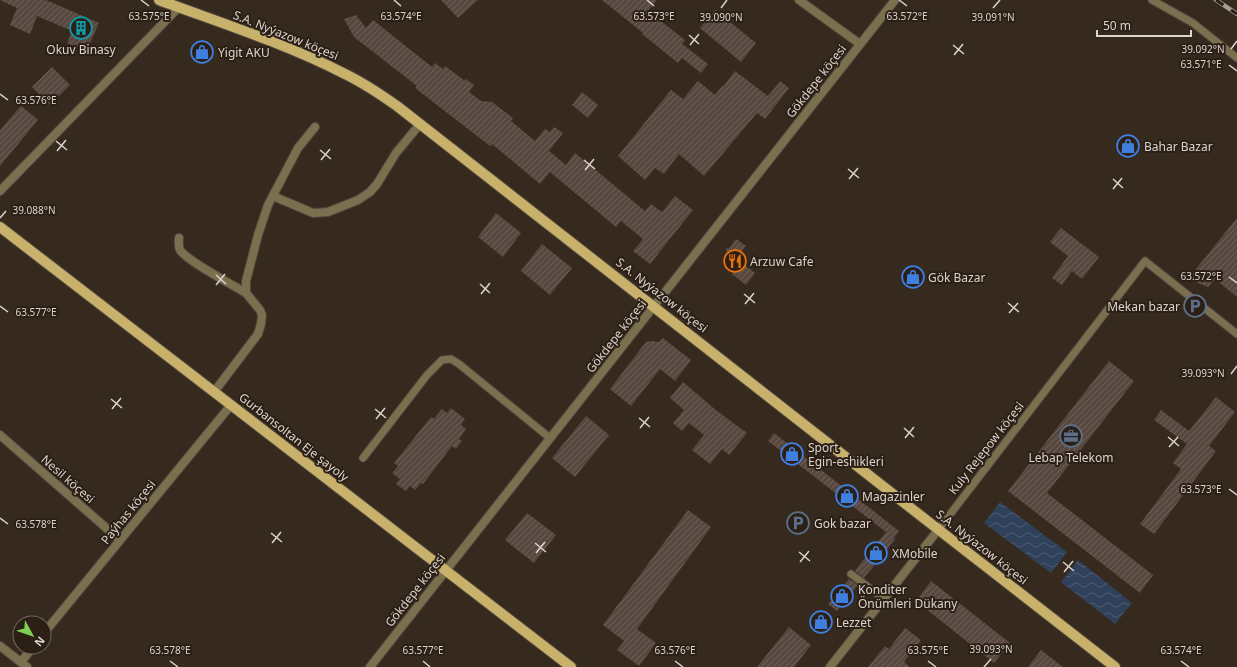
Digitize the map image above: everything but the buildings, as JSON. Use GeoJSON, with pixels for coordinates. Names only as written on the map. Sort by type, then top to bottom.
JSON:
{"type":"FeatureCollection","features":[{"type":"Feature","properties":{"kind":"main road","name":"S.A. Nyýazow köçesi"},"geometry":{"type":"LineString","coordinates":[[159,0],[291,49],[343,72],[397,106],[1115,667]]}},
{"type":"Feature","properties":{"kind":"main road","name":"Gurbansoltan Eje şayoly"},"geometry":{"type":"LineString","coordinates":[[0,227],[571,667]]}},
{"type":"Feature","properties":{"kind":"street"},"geometry":{"type":"LineString","coordinates":[[799,0],[860,44]]}},
{"type":"Feature","properties":{"kind":"street","name":"Gökdepe köçesi"},"geometry":{"type":"LineString","coordinates":[[370,667],[895,0]]}},
{"type":"Feature","properties":{"kind":"street"},"geometry":{"type":"LineString","coordinates":[[0,191],[179,7]]}},
{"type":"Feature","properties":{"kind":"street"},"geometry":{"type":"LineString","coordinates":[[272,196],[313,213],[328,212],[358,200],[370,192],[377,184],[396,153],[420,124]]}},
{"type":"Feature","properties":{"kind":"street"},"geometry":{"type":"LineString","coordinates":[[246,293],[246,281],[268,205],[298,148],[315,127]]}},
{"type":"Feature","properties":{"kind":"street"},"geometry":{"type":"LineString","coordinates":[[179,238],[178,246],[180,251],[191,260],[246,293],[260,310],[262,315],[258,334],[214,392]]}},
{"type":"Feature","properties":{"kind":"street","name":"Paýhas köçesi"},"geometry":{"type":"LineString","coordinates":[[52,623],[231,405]]}},
{"type":"Feature","properties":{"kind":"street","name":"Nesil köçesi"},"geometry":{"type":"LineString","coordinates":[[0,435],[120,540]]}},
{"type":"Feature","properties":{"kind":"street","name":"Kuly Rejepow köçesi"},"geometry":{"type":"LineString","coordinates":[[830,667],[938,530]]}},
{"type":"Feature","properties":{"kind":"street"},"geometry":{"type":"LineString","coordinates":[[0,646],[24,665],[29,655]]}},
{"type":"Feature","properties":{"kind":"lane"},"geometry":{"type":"LineString","coordinates":[[1152,0],[1193,23],[1237,58]]}},
{"type":"Feature","properties":{"kind":"lane","name":"Kuly Rejepow köçesi"},"geometry":{"type":"LineString","coordinates":[[938,530],[1145,261],[1237,334]]}},
{"type":"Feature","properties":{"kind":"lane"},"geometry":{"type":"LineString","coordinates":[[363,458],[427,375],[442,360],[451,359],[550,438]]}},
{"type":"Feature","properties":{"kind":"lane"},"geometry":{"type":"LineString","coordinates":[[851,574],[884,599]]}},
{"type":"Feature","properties":{"kind":"water"},"geometry":{"type":"Polygon","coordinates":[[[1000,502],[1067,552],[1051,573],[984,523],[1000,502]]]}},
{"type":"Feature","properties":{"kind":"water"},"geometry":{"type":"Polygon","coordinates":[[[1078,560],[1132,603],[1115,624],[1061,582],[1078,560]]]}},
{"type":"Feature","properties":{"kind":"railway"},"geometry":{"type":"LineString","coordinates":[[1216,0],[1237,14]]}},
{"type":"Feature","properties":{"kind":"place","name":"Okuv Binasy"},"geometry":{"type":"Point","coordinates":[81,28]}},
{"type":"Feature","properties":{"kind":"place","name":"Yigit AKU"},"geometry":{"type":"Point","coordinates":[202,52]}},
{"type":"Feature","properties":{"kind":"place","name":"Bahar Bazar"},"geometry":{"type":"Point","coordinates":[1128,146]}},
{"type":"Feature","properties":{"kind":"place","name":"Arzuw Cafe"},"geometry":{"type":"Point","coordinates":[735,261]}},
{"type":"Feature","properties":{"kind":"place","name":"Gök Bazar"},"geometry":{"type":"Point","coordinates":[913,277]}},
{"type":"Feature","properties":{"kind":"place","name":"Mekan bazar"},"geometry":{"type":"Point","coordinates":[1195,306]}},
{"type":"Feature","properties":{"kind":"place","name":"Lebap Telekom"},"geometry":{"type":"Point","coordinates":[1071,436]}},
{"type":"Feature","properties":{"kind":"place","name":"Sport Egin-eshikleri"},"geometry":{"type":"Point","coordinates":[792,454]}},
{"type":"Feature","properties":{"kind":"place","name":"Magazinler"},"geometry":{"type":"Point","coordinates":[847,496]}},
{"type":"Feature","properties":{"kind":"place","name":"Gok bazar"},"geometry":{"type":"Point","coordinates":[798,523]}},
{"type":"Feature","properties":{"kind":"place","name":"XMobile"},"geometry":{"type":"Point","coordinates":[876,553]}},
{"type":"Feature","properties":{"kind":"place","name":"Konditer Önümleri Dükany"},"geometry":{"type":"Point","coordinates":[842,596]}},
{"type":"Feature","properties":{"kind":"place","name":"Lezzet"},"geometry":{"type":"Point","coordinates":[821,622]}}]}
